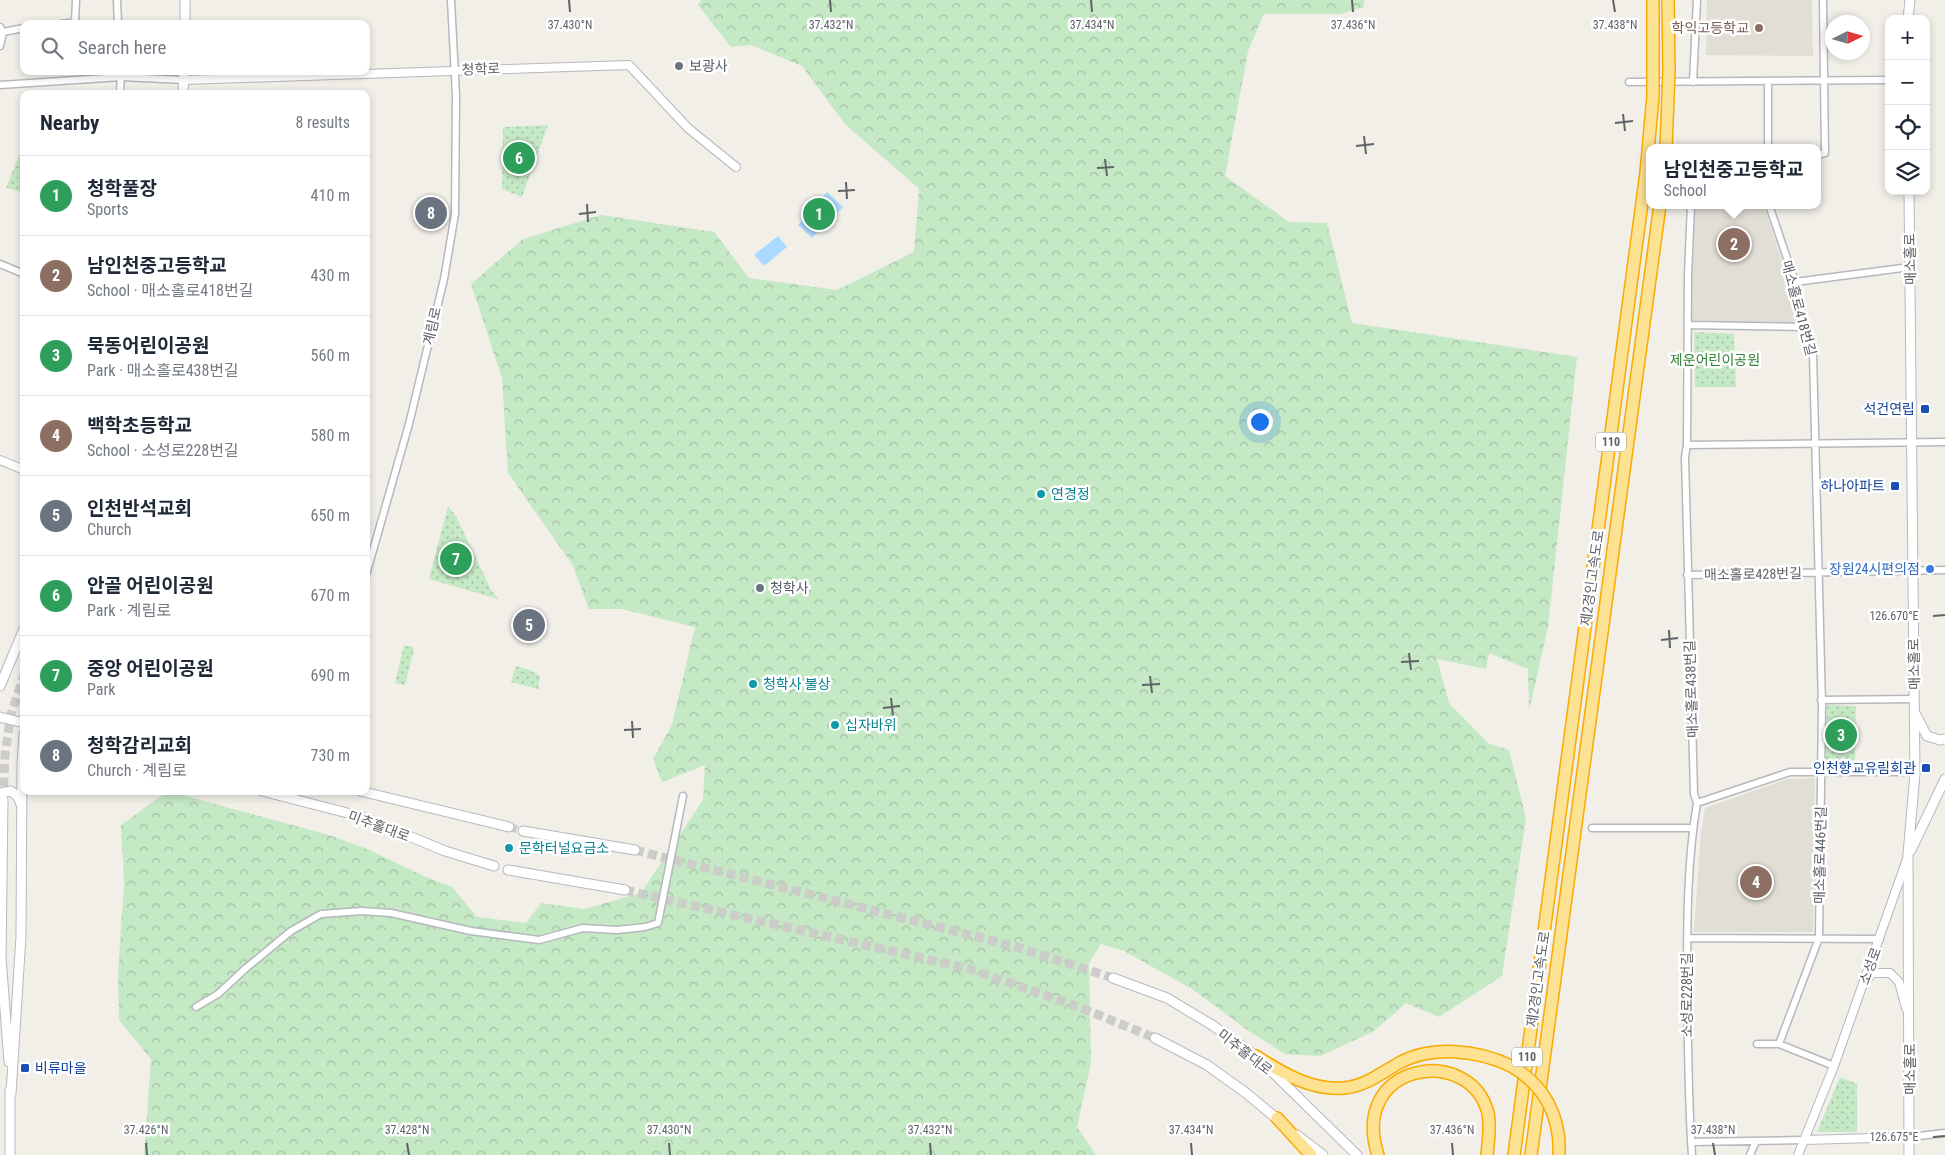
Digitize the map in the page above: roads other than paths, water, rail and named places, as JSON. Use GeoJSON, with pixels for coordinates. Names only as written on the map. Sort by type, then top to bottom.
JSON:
{"type":"FeatureCollection","features":[{"type":"Feature","properties":{"kind":"highway","name":"제2경인고속도로"},"geometry":{"type":"LineString","coordinates":[[1649,144],[1653,96],[1653,0]]}},
{"type":"Feature","properties":{"kind":"highway"},"geometry":{"type":"LineString","coordinates":[[1666,144],[1669,70],[1668,0]]}},
{"type":"Feature","properties":{"kind":"highway","name":"제2경인고속도로"},"geometry":{"type":"LineString","coordinates":[[1514,1155],[1646,173]]}},
{"type":"Feature","properties":{"kind":"highway","name":"제2경인고속도로"},"geometry":{"type":"LineString","coordinates":[[1531,1155],[1659,209]]}},
{"type":"Feature","properties":{"kind":"highway"},"geometry":{"type":"LineString","coordinates":[[1256,1056],[1296,1079],[1330,1088],[1345,1088],[1362,1084],[1406,1059],[1433,1053],[1473,1054],[1490,1058],[1511,1066],[1532,1081],[1545,1097],[1556,1123],[1559,1155]]}},
{"type":"Feature","properties":{"kind":"highway"},"geometry":{"type":"LineString","coordinates":[[1378,1155],[1374,1128],[1378,1106],[1384,1092],[1393,1083],[1406,1076],[1430,1071],[1447,1073],[1458,1078],[1471,1085],[1481,1098],[1488,1114],[1489,1122],[1486,1155]]}},
{"type":"Feature","properties":{"kind":"highway"},"geometry":{"type":"LineString","coordinates":[[1277,1118],[1311,1155]]}},
{"type":"Feature","properties":{"kind":"main road"},"geometry":{"type":"LineString","coordinates":[[185,0],[185,20]]}},
{"type":"Feature","properties":{"kind":"main road"},"geometry":{"type":"LineString","coordinates":[[1908,15],[1910,0]]}},
{"type":"Feature","properties":{"kind":"main road"},"geometry":{"type":"LineString","coordinates":[[183,90],[184,76]]}},
{"type":"Feature","properties":{"kind":"main road","name":"매소홀로"},"geometry":{"type":"LineString","coordinates":[[1909,195],[1915,772],[1908,854],[1910,1137]]}},
{"type":"Feature","properties":{"kind":"main road"},"geometry":{"type":"LineString","coordinates":[[0,686],[20,638]]}},
{"type":"Feature","properties":{"kind":"main road"},"geometry":{"type":"LineString","coordinates":[[1914,710],[1927,736],[1940,740],[1945,739]]}},
{"type":"Feature","properties":{"kind":"main road"},"geometry":{"type":"LineString","coordinates":[[0,717],[20,721]]}},
{"type":"Feature","properties":{"kind":"main road","name":"소성로"},"geometry":{"type":"LineString","coordinates":[[1908,854],[1945,779]]}},
{"type":"Feature","properties":{"kind":"main road"},"geometry":{"type":"LineString","coordinates":[[0,982],[2,796],[12,791],[18,797],[21,804]]}},
{"type":"Feature","properties":{"kind":"main road","name":"미추홀대로"},"geometry":{"type":"LineString","coordinates":[[370,793],[509,827]]}},
{"type":"Feature","properties":{"kind":"main road"},"geometry":{"type":"LineString","coordinates":[[10,1155],[11,1094],[21,936],[21,795]]}},
{"type":"Feature","properties":{"kind":"main road","name":"미추홀대로"},"geometry":{"type":"LineString","coordinates":[[278,795],[363,817],[445,851],[494,866]]}},
{"type":"Feature","properties":{"kind":"main road"},"geometry":{"type":"LineString","coordinates":[[523,830],[635,850]]}},
{"type":"Feature","properties":{"kind":"main road"},"geometry":{"type":"LineString","coordinates":[[508,870],[625,890]]}},
{"type":"Feature","properties":{"kind":"main road"},"geometry":{"type":"LineString","coordinates":[[1,958],[11,1094]]}},
{"type":"Feature","properties":{"kind":"main road","name":"미추홀대로"},"geometry":{"type":"LineString","coordinates":[[1113,978],[1167,998],[1256,1056],[1357,1155]]}},
{"type":"Feature","properties":{"kind":"main road"},"geometry":{"type":"LineString","coordinates":[[1155,1038],[1207,1065],[1246,1093],[1323,1155]]}},
{"type":"Feature","properties":{"kind":"main road"},"geometry":{"type":"LineString","coordinates":[[1909,1155],[1910,1137]]}},
{"type":"Feature","properties":{"kind":"main road"},"geometry":{"type":"LineString","coordinates":[[1910,1137],[1915,1155]]}},
{"type":"Feature","properties":{"kind":"street"},"geometry":{"type":"LineString","coordinates":[[76,0],[76,20]]}},
{"type":"Feature","properties":{"kind":"street"},"geometry":{"type":"LineString","coordinates":[[117,0],[118,20]]}},
{"type":"Feature","properties":{"kind":"street","name":"계림로"},"geometry":{"type":"LineString","coordinates":[[370,561],[410,424],[444,279],[454,214],[456,123],[451,0]]}},
{"type":"Feature","properties":{"kind":"street"},"geometry":{"type":"LineString","coordinates":[[1693,82],[1697,0]]}},
{"type":"Feature","properties":{"kind":"street"},"geometry":{"type":"LineString","coordinates":[[1821,154],[1825,153],[1823,0]]}},
{"type":"Feature","properties":{"kind":"street"},"geometry":{"type":"LineString","coordinates":[[0,46],[1,30],[20,28]]}},
{"type":"Feature","properties":{"kind":"street","name":"청학로"},"geometry":{"type":"LineString","coordinates":[[370,72],[630,65],[688,128],[736,167]]}},
{"type":"Feature","properties":{"kind":"street"},"geometry":{"type":"LineString","coordinates":[[0,85],[110,75]]}},
{"type":"Feature","properties":{"kind":"street"},"geometry":{"type":"LineString","coordinates":[[120,90],[121,75]]}},
{"type":"Feature","properties":{"kind":"street"},"geometry":{"type":"LineString","coordinates":[[152,75],[184,76]]}},
{"type":"Feature","properties":{"kind":"street","name":"청학로"},"geometry":{"type":"LineString","coordinates":[[184,76],[229,75]]}},
{"type":"Feature","properties":{"kind":"street"},"geometry":{"type":"LineString","coordinates":[[1629,82],[1885,80]]}},
{"type":"Feature","properties":{"kind":"street"},"geometry":{"type":"LineString","coordinates":[[1768,82],[1768,144]]}},
{"type":"Feature","properties":{"kind":"street","name":"매소홀로438번길"},"geometry":{"type":"LineString","coordinates":[[1691,209],[1688,274],[1687,445],[1684,457],[1694,794],[1696,803]]}},
{"type":"Feature","properties":{"kind":"street","name":"매소홀로418번길"},"geometry":{"type":"LineString","coordinates":[[1769,209],[1795,282],[1804,327],[1811,342],[1813,354],[1818,573]]}},
{"type":"Feature","properties":{"kind":"street"},"geometry":{"type":"LineString","coordinates":[[0,264],[20,272]]}},
{"type":"Feature","properties":{"kind":"street"},"geometry":{"type":"LineString","coordinates":[[1795,282],[1910,267]]}},
{"type":"Feature","properties":{"kind":"street"},"geometry":{"type":"LineString","coordinates":[[1688,326],[1804,327]]}},
{"type":"Feature","properties":{"kind":"street"},"geometry":{"type":"LineString","coordinates":[[1687,445],[1912,444],[1945,442]]}},
{"type":"Feature","properties":{"kind":"street"},"geometry":{"type":"LineString","coordinates":[[0,460],[20,468]]}},
{"type":"Feature","properties":{"kind":"street","name":"매소홀로428번길"},"geometry":{"type":"LineString","coordinates":[[1687,575],[1945,570]]}},
{"type":"Feature","properties":{"kind":"street","name":"매소홀로428번길"},"geometry":{"type":"LineString","coordinates":[[1818,573],[1822,700]]}},
{"type":"Feature","properties":{"kind":"street"},"geometry":{"type":"LineString","coordinates":[[1822,700],[1914,699]]}},
{"type":"Feature","properties":{"kind":"street","name":"매소홀로446번길"},"geometry":{"type":"LineString","coordinates":[[1819,938],[1822,700]]}},
{"type":"Feature","properties":{"kind":"street"},"geometry":{"type":"LineString","coordinates":[[1687,938],[1692,828],[1696,803],[1784,773],[1915,772]]}},
{"type":"Feature","properties":{"kind":"street"},"geometry":{"type":"LineString","coordinates":[[196,1007],[218,994],[291,931],[321,914],[362,910],[391,913],[471,931],[539,940],[584,928],[617,930],[645,927],[658,923],[683,796]]}},
{"type":"Feature","properties":{"kind":"street"},"geometry":{"type":"LineString","coordinates":[[1592,828],[1692,828]]}},
{"type":"Feature","properties":{"kind":"street","name":"소성로"},"geometry":{"type":"LineString","coordinates":[[1798,1155],[1834,1066],[1880,939],[1908,854]]}},
{"type":"Feature","properties":{"kind":"street","name":"소성로228번길"},"geometry":{"type":"LineString","coordinates":[[1692,1155],[1688,1094],[1687,938],[1880,939]]}},
{"type":"Feature","properties":{"kind":"street"},"geometry":{"type":"LineString","coordinates":[[1779,1044],[1819,938]]}},
{"type":"Feature","properties":{"kind":"street"},"geometry":{"type":"LineString","coordinates":[[1863,986],[1872,973],[1890,973],[1899,982],[1909,1022]]}},
{"type":"Feature","properties":{"kind":"street"},"geometry":{"type":"LineString","coordinates":[[1757,1044],[1779,1044],[1834,1066]]}},
{"type":"Feature","properties":{"kind":"street"},"geometry":{"type":"LineString","coordinates":[[1691,1142],[1910,1137],[1945,1134]]}},
{"type":"Feature","properties":{"kind":"street"},"geometry":{"type":"LineString","coordinates":[[1750,1155],[1756,1141]]}},
{"type":"Feature","properties":{"kind":"water"},"geometry":{"type":"Polygon","coordinates":[[[827,192],[843,207],[812,238],[798,225],[827,192]]]}},
{"type":"Feature","properties":{"kind":"water"},"geometry":{"type":"Polygon","coordinates":[[[778,236],[787,247],[764,266],[754,255],[778,236]]]}},
{"type":"Feature","properties":{"kind":"tunnel"},"geometry":{"type":"LineString","coordinates":[[3,800],[5,755],[11,714],[20,687]]}},
{"type":"Feature","properties":{"kind":"tunnel"},"geometry":{"type":"LineString","coordinates":[[509,827],[523,831]]}},
{"type":"Feature","properties":{"kind":"tunnel"},"geometry":{"type":"LineString","coordinates":[[635,850],[1017,947],[1113,978]]}},
{"type":"Feature","properties":{"kind":"tunnel"},"geometry":{"type":"LineString","coordinates":[[625,890],[970,969],[1079,1007],[1155,1038]]}},
{"type":"Feature","properties":{"kind":"place","name":"학익고등학교"},"geometry":{"type":"Point","coordinates":[1759,28]}},
{"type":"Feature","properties":{"kind":"place","name":"보광사"},"geometry":{"type":"Point","coordinates":[679,66]}},
{"type":"Feature","properties":{"kind":"place","name":"안골 어린이공원"},"geometry":{"type":"Point","coordinates":[519,158]}},
{"type":"Feature","properties":{"kind":"place","name":"청학감리교회"},"geometry":{"type":"Point","coordinates":[431,213]}},
{"type":"Feature","properties":{"kind":"place","name":"청학풀장"},"geometry":{"type":"Point","coordinates":[819,214]}},
{"type":"Feature","properties":{"kind":"place","name":"남인천중고등학교"},"geometry":{"type":"Point","coordinates":[1734,244]}},
{"type":"Feature","properties":{"kind":"place","name":"석건연립"},"geometry":{"type":"Point","coordinates":[1925,409]}},
{"type":"Feature","properties":{"kind":"place","name":"하나아파트"},"geometry":{"type":"Point","coordinates":[1895,486]}},
{"type":"Feature","properties":{"kind":"place","name":"연경정"},"geometry":{"type":"Point","coordinates":[1041,494]}},
{"type":"Feature","properties":{"kind":"place","name":"중앙 어린이공원"},"geometry":{"type":"Point","coordinates":[456,559]}},
{"type":"Feature","properties":{"kind":"place","name":"장원24시편의점"},"geometry":{"type":"Point","coordinates":[1930,569]}},
{"type":"Feature","properties":{"kind":"place","name":"청학사"},"geometry":{"type":"Point","coordinates":[760,588]}},
{"type":"Feature","properties":{"kind":"place","name":"인천반석교회"},"geometry":{"type":"Point","coordinates":[529,625]}},
{"type":"Feature","properties":{"kind":"place","name":"청학사 불상"},"geometry":{"type":"Point","coordinates":[753,684]}},
{"type":"Feature","properties":{"kind":"place","name":"십자바위"},"geometry":{"type":"Point","coordinates":[835,725]}},
{"type":"Feature","properties":{"kind":"place","name":"묵동어린이공원"},"geometry":{"type":"Point","coordinates":[1841,735]}},
{"type":"Feature","properties":{"kind":"place","name":"인천향교유림회관"},"geometry":{"type":"Point","coordinates":[1926,768]}},
{"type":"Feature","properties":{"kind":"place","name":"문학터널요금소"},"geometry":{"type":"Point","coordinates":[509,848]}},
{"type":"Feature","properties":{"kind":"place","name":"백학초등학교"},"geometry":{"type":"Point","coordinates":[1756,882]}},
{"type":"Feature","properties":{"kind":"place","name":"비류마을"},"geometry":{"type":"Point","coordinates":[25,1068]}},
{"type":"Feature","properties":{"kind":"park label","name":"제운어린이공원"},"geometry":{"type":"Point","coordinates":[1715,360]}}]}
